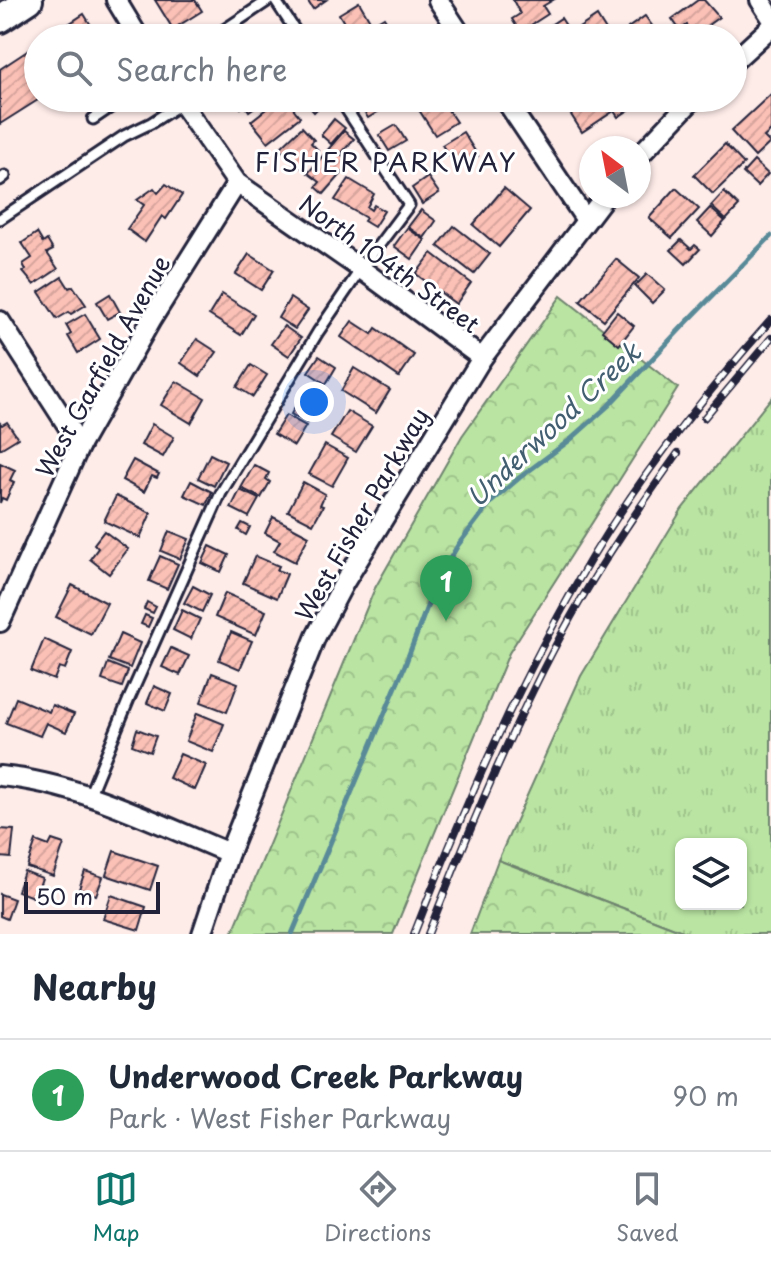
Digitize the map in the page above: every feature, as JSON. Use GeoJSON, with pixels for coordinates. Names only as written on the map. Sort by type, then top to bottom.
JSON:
{"type":"FeatureCollection","features":[{"type":"Feature","properties":{"kind":"main road"},"geometry":{"type":"LineString","coordinates":[[0,19],[29,0]]}},
{"type":"Feature","properties":{"kind":"street"},"geometry":{"type":"LineString","coordinates":[[116,0],[131,24]]}},
{"type":"Feature","properties":{"kind":"street"},"geometry":{"type":"LineString","coordinates":[[438,0],[454,24]]}},
{"type":"Feature","properties":{"kind":"street"},"geometry":{"type":"LineString","coordinates":[[760,0],[771,17]]}},
{"type":"Feature","properties":{"kind":"street"},"geometry":{"type":"LineString","coordinates":[[747,49],[771,27]]}},
{"type":"Feature","properties":{"kind":"street","name":"North 104th Street"},"geometry":{"type":"LineString","coordinates":[[188,112],[237,183],[482,358]]}},
{"type":"Feature","properties":{"kind":"street"},"geometry":{"type":"LineString","coordinates":[[513,112],[586,220]]}},
{"type":"Feature","properties":{"kind":"street"},"geometry":{"type":"LineString","coordinates":[[651,143],[681,112]]}},
{"type":"Feature","properties":{"kind":"street","name":"West Garfield Avenue"},"geometry":{"type":"LineString","coordinates":[[0,622],[80,445],[151,320],[237,183]]}},
{"type":"Feature","properties":{"kind":"street","name":"West Fisher Parkway"},"geometry":{"type":"LineString","coordinates":[[202,934],[229,853],[316,636],[362,554],[482,358],[596,208]]}},
{"type":"Feature","properties":{"kind":"street"},"geometry":{"type":"LineString","coordinates":[[0,321],[80,445]]}},
{"type":"Feature","properties":{"kind":"street"},"geometry":{"type":"LineString","coordinates":[[0,776],[29,778],[89,796],[229,853]]}},
{"type":"Feature","properties":{"kind":"lane"},"geometry":{"type":"LineString","coordinates":[[233,24],[269,0]]}},
{"type":"Feature","properties":{"kind":"lane"},"geometry":{"type":"LineString","coordinates":[[275,0],[291,24]]}},
{"type":"Feature","properties":{"kind":"lane"},"geometry":{"type":"LineString","coordinates":[[93,119],[103,112]]}},
{"type":"Feature","properties":{"kind":"lane"},"geometry":{"type":"LineString","coordinates":[[0,219],[166,112]]}},
{"type":"Feature","properties":{"kind":"lane"},"geometry":{"type":"LineString","coordinates":[[89,796],[221,493],[318,332],[409,205],[348,112]]}},
{"type":"Feature","properties":{"kind":"green space"},"geometry":{"type":"Polygon","coordinates":[[[561,296],[678,388],[509,653],[393,934],[232,934],[375,588],[462,436],[561,296]]]}},
{"type":"Feature","properties":{"kind":"green space"},"geometry":{"type":"Polygon","coordinates":[[[771,398],[771,934],[690,934],[498,860],[581,676],[682,509],[771,398]]]}},
{"type":"Feature","properties":{"kind":"green space"},"geometry":{"type":"Polygon","coordinates":[[[498,860],[690,934],[470,934],[498,860]]]}},
{"type":"Feature","properties":{"kind":"building"},"geometry":{"type":"Polygon","coordinates":[[[155,0],[195,0],[202,11],[181,24],[170,24],[155,0]]]}},
{"type":"Feature","properties":{"kind":"building"},"geometry":{"type":"Polygon","coordinates":[[[307,0],[326,0],[313,9],[307,0]]]}},
{"type":"Feature","properties":{"kind":"building"},"geometry":{"type":"Polygon","coordinates":[[[513,0],[553,0],[543,6],[548,14],[532,24],[515,24],[512,19],[520,14],[513,0]]]}},
{"type":"Feature","properties":{"kind":"building"},"geometry":{"type":"Polygon","coordinates":[[[698,0],[704,0],[719,17],[709,24],[676,24],[672,19],[698,0]]]}},
{"type":"Feature","properties":{"kind":"building"},"geometry":{"type":"Polygon","coordinates":[[[359,2],[372,24],[345,24],[339,14],[359,2]]]}},
{"type":"Feature","properties":{"kind":"building"},"geometry":{"type":"Polygon","coordinates":[[[84,14],[90,24],[69,24],[84,14]]]}},
{"type":"Feature","properties":{"kind":"building"},"geometry":{"type":"Polygon","coordinates":[[[597,16],[602,24],[585,24],[597,16]]]}},
{"type":"Feature","properties":{"kind":"building"},"geometry":{"type":"Polygon","coordinates":[[[645,16],[651,24],[634,24],[645,16]]]}},
{"type":"Feature","properties":{"kind":"building"},"geometry":{"type":"Polygon","coordinates":[[[384,17],[388,24],[372,24],[384,17]]]}},
{"type":"Feature","properties":{"kind":"building"},"geometry":{"type":"Polygon","coordinates":[[[24,53],[24,109],[0,124],[0,69],[24,53]]]}},
{"type":"Feature","properties":{"kind":"building"},"geometry":{"type":"Polygon","coordinates":[[[771,94],[771,131],[764,137],[770,143],[755,157],[731,131],[771,94]]]}},
{"type":"Feature","properties":{"kind":"building"},"geometry":{"type":"Polygon","coordinates":[[[262,112],[296,112],[300,117],[268,142],[251,121],[262,112]]]}},
{"type":"Feature","properties":{"kind":"building"},"geometry":{"type":"Polygon","coordinates":[[[364,112],[378,112],[368,118],[364,112]]]}},
{"type":"Feature","properties":{"kind":"building"},"geometry":{"type":"Polygon","coordinates":[[[420,112],[449,112],[456,122],[435,135],[420,112]]]}},
{"type":"Feature","properties":{"kind":"building"},"geometry":{"type":"Polygon","coordinates":[[[569,112],[612,112],[582,132],[569,112]]]}},
{"type":"Feature","properties":{"kind":"building"},"geometry":{"type":"Polygon","coordinates":[[[334,119],[345,128],[331,144],[321,135],[334,119]]]}},
{"type":"Feature","properties":{"kind":"building"},"geometry":{"type":"Polygon","coordinates":[[[396,125],[406,141],[389,151],[379,135],[396,125]]]}},
{"type":"Feature","properties":{"kind":"building"},"geometry":{"type":"Polygon","coordinates":[[[302,127],[314,140],[311,143],[318,150],[299,168],[280,148],[302,127]]]}},
{"type":"Feature","properties":{"kind":"building"},"geometry":{"type":"Polygon","coordinates":[[[344,131],[354,139],[341,154],[351,163],[324,194],[316,187],[320,182],[308,173],[344,131]]]}},
{"type":"Feature","properties":{"kind":"building"},"geometry":{"type":"Polygon","coordinates":[[[463,132],[478,156],[458,169],[442,145],[463,132]]]}},
{"type":"Feature","properties":{"kind":"building"},"geometry":{"type":"Polygon","coordinates":[[[725,144],[744,164],[713,194],[694,175],[725,144]]]}},
{"type":"Feature","properties":{"kind":"building"},"geometry":{"type":"Polygon","coordinates":[[[754,161],[768,174],[757,186],[743,173],[754,161]]]}},
{"type":"Feature","properties":{"kind":"building"},"geometry":{"type":"Polygon","coordinates":[[[428,177],[439,193],[422,204],[412,188],[428,177]]]}},
{"type":"Feature","properties":{"kind":"building"},"geometry":{"type":"Polygon","coordinates":[[[349,179],[374,194],[367,207],[371,210],[374,205],[384,211],[374,227],[364,221],[366,218],[335,200],[349,179]]]}},
{"type":"Feature","properties":{"kind":"building"},"geometry":{"type":"Polygon","coordinates":[[[166,184],[182,195],[166,219],[162,216],[145,242],[127,229],[144,205],[137,200],[154,188],[158,193],[166,184]]]}},
{"type":"Feature","properties":{"kind":"building"},"geometry":{"type":"Polygon","coordinates":[[[504,188],[530,210],[499,247],[473,225],[504,188]]]}},
{"type":"Feature","properties":{"kind":"building"},"geometry":{"type":"Polygon","coordinates":[[[676,188],[699,209],[672,238],[649,218],[676,188]]]}},
{"type":"Feature","properties":{"kind":"building"},"geometry":{"type":"Polygon","coordinates":[[[724,192],[739,206],[726,220],[711,206],[724,192]]]}},
{"type":"Feature","properties":{"kind":"building"},"geometry":{"type":"Polygon","coordinates":[[[710,208],[725,221],[712,236],[697,222],[710,208]]]}},
{"type":"Feature","properties":{"kind":"building"},"geometry":{"type":"Polygon","coordinates":[[[421,210],[436,221],[424,238],[408,227],[421,210]]]}},
{"type":"Feature","properties":{"kind":"building"},"geometry":{"type":"Polygon","coordinates":[[[454,226],[490,254],[474,274],[438,246],[454,226]]]}},
{"type":"Feature","properties":{"kind":"building"},"geometry":{"type":"Polygon","coordinates":[[[407,228],[425,240],[412,259],[394,246],[407,228]]]}},
{"type":"Feature","properties":{"kind":"building"},"geometry":{"type":"Polygon","coordinates":[[[37,233],[43,243],[47,240],[53,250],[47,253],[58,269],[34,285],[23,272],[26,270],[23,264],[32,258],[22,243],[37,233]]]}},
{"type":"Feature","properties":{"kind":"building"},"geometry":{"type":"Polygon","coordinates":[[[681,240],[691,249],[695,245],[700,249],[686,264],[671,250],[681,240]]]}},
{"type":"Feature","properties":{"kind":"building"},"geometry":{"type":"Polygon","coordinates":[[[432,253],[471,283],[456,304],[416,274],[432,253]]]}},
{"type":"Feature","properties":{"kind":"building"},"geometry":{"type":"Polygon","coordinates":[[[249,254],[274,270],[261,290],[236,274],[249,254]]]}},
{"type":"Feature","properties":{"kind":"building"},"geometry":{"type":"Polygon","coordinates":[[[616,259],[639,278],[604,320],[580,301],[616,259]]]}},
{"type":"Feature","properties":{"kind":"building"},"geometry":{"type":"Polygon","coordinates":[[[647,274],[665,290],[652,303],[635,286],[647,274]]]}},
{"type":"Feature","properties":{"kind":"building"},"geometry":{"type":"Polygon","coordinates":[[[62,277],[69,288],[73,286],[86,305],[57,319],[39,292],[62,277]]]}},
{"type":"Feature","properties":{"kind":"building"},"geometry":{"type":"Polygon","coordinates":[[[110,294],[120,312],[107,319],[97,302],[110,294]]]}},
{"type":"Feature","properties":{"kind":"building"},"geometry":{"type":"Polygon","coordinates":[[[222,294],[254,314],[241,335],[209,315],[222,294]]]}},
{"type":"Feature","properties":{"kind":"building"},"geometry":{"type":"Polygon","coordinates":[[[290,298],[308,310],[295,329],[278,318],[290,298]]]}},
{"type":"Feature","properties":{"kind":"building"},"geometry":{"type":"Polygon","coordinates":[[[617,312],[634,326],[619,345],[602,331],[617,312]]]}},
{"type":"Feature","properties":{"kind":"building"},"geometry":{"type":"Polygon","coordinates":[[[85,314],[100,339],[78,353],[68,336],[71,334],[66,325],[85,314]]]}},
{"type":"Feature","properties":{"kind":"building"},"geometry":{"type":"Polygon","coordinates":[[[352,321],[372,334],[376,328],[414,355],[399,377],[341,337],[352,321]]]}},
{"type":"Feature","properties":{"kind":"building"},"geometry":{"type":"Polygon","coordinates":[[[284,326],[301,338],[289,356],[271,344],[284,326]]]}},
{"type":"Feature","properties":{"kind":"building"},"geometry":{"type":"Polygon","coordinates":[[[197,339],[217,352],[200,376],[181,363],[197,339]]]}},
{"type":"Feature","properties":{"kind":"building"},"geometry":{"type":"Polygon","coordinates":[[[319,356],[336,367],[326,384],[308,372],[319,356]]]}},
{"type":"Feature","properties":{"kind":"building"},"geometry":{"type":"Polygon","coordinates":[[[251,365],[267,375],[253,397],[237,387],[251,365]]]}},
{"type":"Feature","properties":{"kind":"building"},"geometry":{"type":"Polygon","coordinates":[[[354,368],[390,390],[376,413],[341,391],[354,368]]]}},
{"type":"Feature","properties":{"kind":"building"},"geometry":{"type":"Polygon","coordinates":[[[176,381],[205,398],[191,423],[161,405],[176,381]]]}},
{"type":"Feature","properties":{"kind":"building"},"geometry":{"type":"Polygon","coordinates":[[[301,395],[318,404],[307,423],[291,414],[301,395]]]}},
{"type":"Feature","properties":{"kind":"building"},"geometry":{"type":"Polygon","coordinates":[[[347,411],[372,426],[356,452],[331,437],[347,411]]]}},
{"type":"Feature","properties":{"kind":"building"},"geometry":{"type":"Polygon","coordinates":[[[286,415],[306,426],[294,446],[274,434],[286,415]]]}},
{"type":"Feature","properties":{"kind":"building"},"geometry":{"type":"Polygon","coordinates":[[[7,422],[18,438],[0,449],[0,423],[7,422]]]}},
{"type":"Feature","properties":{"kind":"building"},"geometry":{"type":"Polygon","coordinates":[[[152,424],[174,437],[163,457],[141,445],[152,424]]]}},
{"type":"Feature","properties":{"kind":"building"},"geometry":{"type":"Polygon","coordinates":[[[325,445],[348,458],[332,486],[309,474],[325,445]]]}},
{"type":"Feature","properties":{"kind":"building"},"geometry":{"type":"Polygon","coordinates":[[[210,454],[226,462],[214,486],[198,478],[210,454]]]}},
{"type":"Feature","properties":{"kind":"building"},"geometry":{"type":"Polygon","coordinates":[[[133,460],[159,474],[157,478],[152,476],[144,492],[122,480],[133,460]]]}},
{"type":"Feature","properties":{"kind":"building"},"geometry":{"type":"Polygon","coordinates":[[[0,463],[15,470],[10,480],[14,482],[6,500],[2,498],[0,503],[0,463]]]}},
{"type":"Feature","properties":{"kind":"building"},"geometry":{"type":"Polygon","coordinates":[[[254,465],[269,473],[266,479],[270,482],[261,498],[241,488],[254,465]]]}},
{"type":"Feature","properties":{"kind":"building"},"geometry":{"type":"Polygon","coordinates":[[[191,481],[212,492],[206,505],[184,495],[191,481]]]}},
{"type":"Feature","properties":{"kind":"building"},"geometry":{"type":"Polygon","coordinates":[[[303,482],[325,494],[320,505],[323,506],[313,524],[288,511],[303,482]]]}},
{"type":"Feature","properties":{"kind":"building"},"geometry":{"type":"Polygon","coordinates":[[[240,490],[259,499],[249,517],[231,508],[240,490]]]}},
{"type":"Feature","properties":{"kind":"building"},"geometry":{"type":"Polygon","coordinates":[[[116,496],[151,513],[140,538],[104,521],[116,496]]]}},
{"type":"Feature","properties":{"kind":"building"},"geometry":{"type":"Polygon","coordinates":[[[273,517],[309,536],[295,562],[274,551],[280,541],[265,533],[273,517]]]}},
{"type":"Feature","properties":{"kind":"building"},"geometry":{"type":"Polygon","coordinates":[[[242,523],[250,527],[246,535],[238,530],[242,523]]]}},
{"type":"Feature","properties":{"kind":"building"},"geometry":{"type":"Polygon","coordinates":[[[104,531],[128,549],[109,574],[90,559],[98,548],[94,544],[104,531]]]}},
{"type":"Feature","properties":{"kind":"building"},"geometry":{"type":"Polygon","coordinates":[[[169,531],[189,539],[180,559],[161,551],[169,531]]]}},
{"type":"Feature","properties":{"kind":"building"},"geometry":{"type":"Polygon","coordinates":[[[210,546],[229,555],[221,572],[202,563],[210,546]]]}},
{"type":"Feature","properties":{"kind":"building"},"geometry":{"type":"Polygon","coordinates":[[[160,556],[178,564],[167,589],[149,581],[160,556]]]}},
{"type":"Feature","properties":{"kind":"building"},"geometry":{"type":"Polygon","coordinates":[[[255,556],[279,566],[277,570],[287,574],[277,598],[243,583],[255,556]]]}},
{"type":"Feature","properties":{"kind":"building"},"geometry":{"type":"Polygon","coordinates":[[[72,585],[107,603],[91,634],[56,617],[72,585]]]}},
{"type":"Feature","properties":{"kind":"building"},"geometry":{"type":"Polygon","coordinates":[[[193,586],[210,595],[202,612],[184,603],[193,586]]]}},
{"type":"Feature","properties":{"kind":"building"},"geometry":{"type":"Polygon","coordinates":[[[225,593],[266,611],[256,635],[215,617],[225,593]]]}},
{"type":"Feature","properties":{"kind":"building"},"geometry":{"type":"Polygon","coordinates":[[[147,602],[156,607],[153,613],[144,609],[147,602]]]}},
{"type":"Feature","properties":{"kind":"building"},"geometry":{"type":"Polygon","coordinates":[[[182,610],[200,619],[191,639],[173,630],[182,610]]]}},
{"type":"Feature","properties":{"kind":"building"},"geometry":{"type":"Polygon","coordinates":[[[145,615],[152,618],[148,627],[141,624],[145,615]]]}},
{"type":"Feature","properties":{"kind":"building"},"geometry":{"type":"Polygon","coordinates":[[[231,632],[252,641],[240,669],[219,660],[231,632]]]}},
{"type":"Feature","properties":{"kind":"building"},"geometry":{"type":"Polygon","coordinates":[[[120,634],[140,643],[130,668],[109,660],[120,634]]]}},
{"type":"Feature","properties":{"kind":"building"},"geometry":{"type":"Polygon","coordinates":[[[44,639],[72,652],[65,669],[59,667],[54,680],[31,671],[44,639]]]}},
{"type":"Feature","properties":{"kind":"building"},"geometry":{"type":"Polygon","coordinates":[[[171,648],[189,656],[180,675],[162,667],[171,648]]]}},
{"type":"Feature","properties":{"kind":"building"},"geometry":{"type":"Polygon","coordinates":[[[108,663],[128,671],[122,687],[102,680],[108,663]]]}},
{"type":"Feature","properties":{"kind":"building"},"geometry":{"type":"Polygon","coordinates":[[[212,673],[238,683],[227,712],[201,702],[212,673]]]}},
{"type":"Feature","properties":{"kind":"building"},"geometry":{"type":"Polygon","coordinates":[[[154,686],[172,694],[165,711],[147,703],[154,686]]]}},
{"type":"Feature","properties":{"kind":"building"},"geometry":{"type":"Polygon","coordinates":[[[16,698],[49,712],[52,705],[74,714],[66,732],[46,723],[40,736],[6,723],[16,698]]]}},
{"type":"Feature","properties":{"kind":"building"},"geometry":{"type":"Polygon","coordinates":[[[197,713],[224,724],[213,752],[186,741],[197,713]]]}},
{"type":"Feature","properties":{"kind":"building"},"geometry":{"type":"Polygon","coordinates":[[[137,729],[156,736],[150,752],[132,745],[137,729]]]}},
{"type":"Feature","properties":{"kind":"building"},"geometry":{"type":"Polygon","coordinates":[[[180,754],[206,765],[195,790],[169,778],[180,754]]]}},
{"type":"Feature","properties":{"kind":"building"},"geometry":{"type":"Polygon","coordinates":[[[0,829],[14,830],[11,858],[0,857],[0,829]]]}},
{"type":"Feature","properties":{"kind":"building"},"geometry":{"type":"Polygon","coordinates":[[[52,840],[64,844],[53,876],[27,867],[36,841],[49,846],[52,840]]]}},
{"type":"Feature","properties":{"kind":"building"},"geometry":{"type":"Polygon","coordinates":[[[114,851],[158,866],[150,890],[106,875],[114,851]]]}},
{"type":"Feature","properties":{"kind":"building"},"geometry":{"type":"Polygon","coordinates":[[[24,871],[42,878],[35,898],[17,891],[24,871]]]}},
{"type":"Feature","properties":{"kind":"building"},"geometry":{"type":"Polygon","coordinates":[[[85,871],[103,877],[96,895],[79,889],[85,871]]]}},
{"type":"Feature","properties":{"kind":"building"},"geometry":{"type":"Polygon","coordinates":[[[0,894],[14,899],[7,919],[0,916],[0,894]]]}},
{"type":"Feature","properties":{"kind":"building"},"geometry":{"type":"Polygon","coordinates":[[[111,895],[146,907],[139,930],[103,919],[111,895]]]}},
{"type":"Feature","properties":{"kind":"waterway","name":"Underwood Creek"},"geometry":{"type":"LineString","coordinates":[[292,934],[405,665],[436,583],[458,545],[490,503],[608,406],[771,236]]}},
{"type":"Feature","properties":{"kind":"railway"},"geometry":{"type":"LineString","coordinates":[[414,934],[453,837],[518,694],[592,557],[676,434],[771,320]]}},
{"type":"Feature","properties":{"kind":"railway"},"geometry":{"type":"LineString","coordinates":[[704,418],[771,338]]}},
{"type":"Feature","properties":{"kind":"railway"},"geometry":{"type":"LineString","coordinates":[[428,934],[495,773],[551,655],[609,554],[678,453]]}},
{"type":"Feature","properties":{"kind":"place","name":"Underwood Creek Parkway"},"geometry":{"type":"Point","coordinates":[446,621]}},
{"type":"Feature","properties":{"kind":"district","name":"FISHER PARKWAY"},"geometry":{"type":"Point","coordinates":[386,161]}}]}
